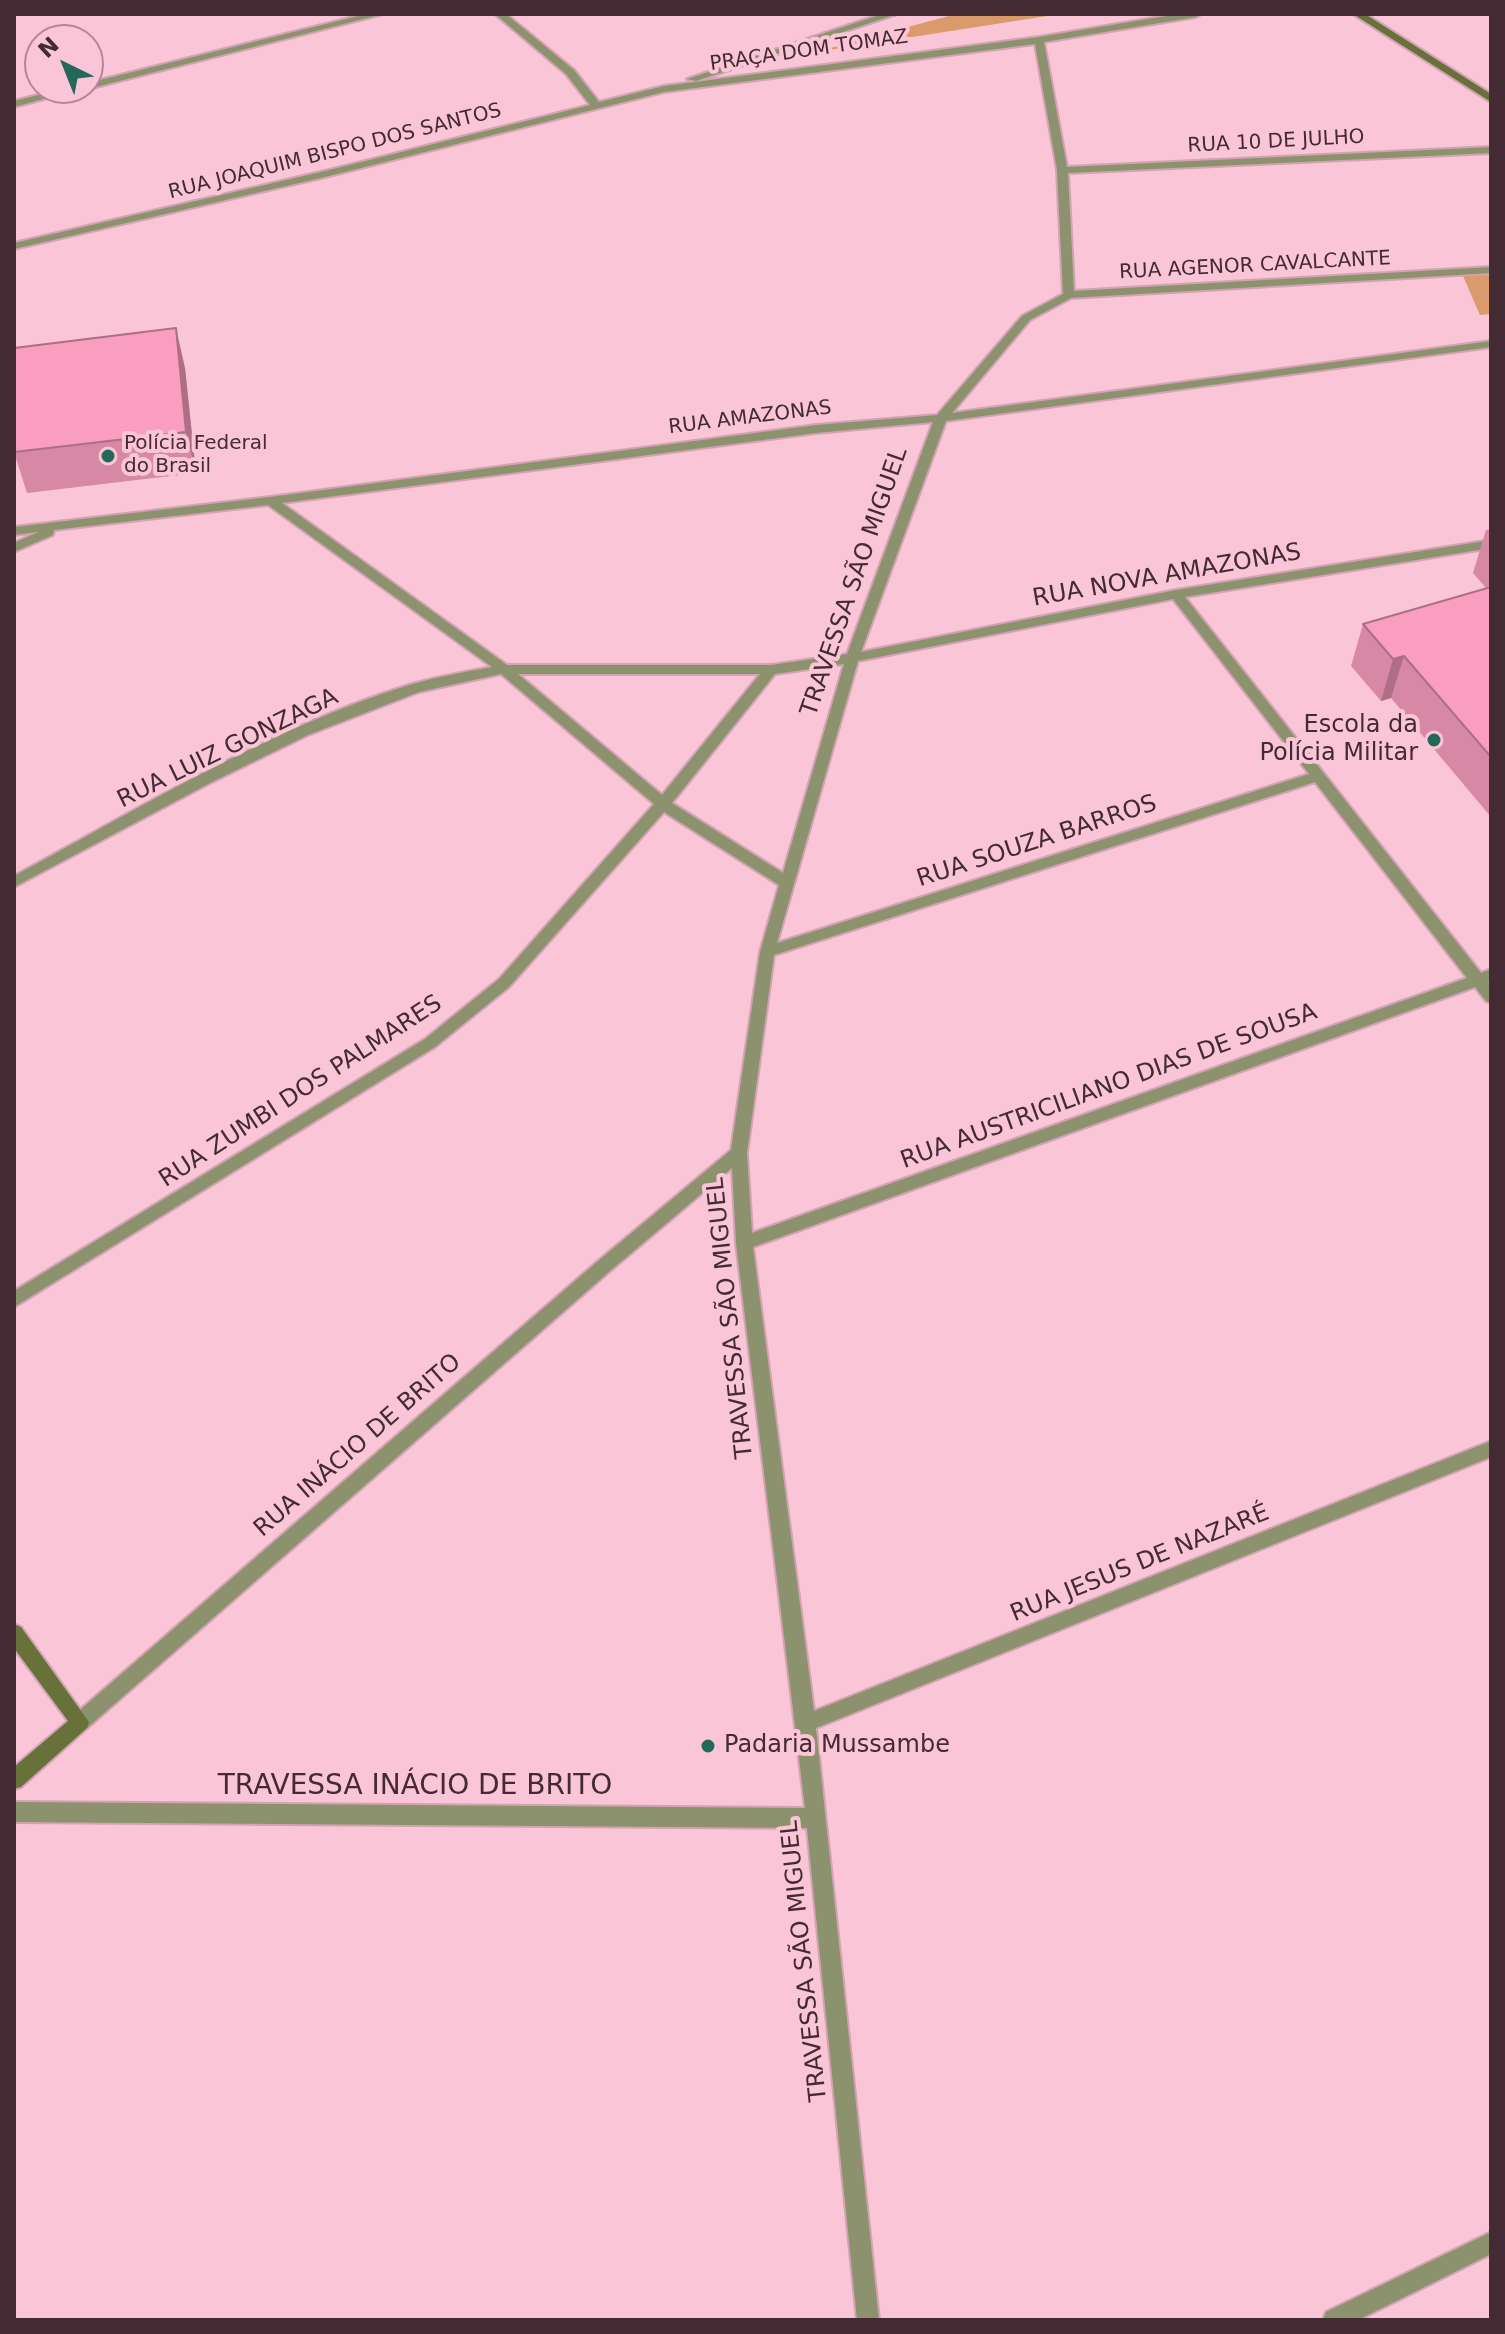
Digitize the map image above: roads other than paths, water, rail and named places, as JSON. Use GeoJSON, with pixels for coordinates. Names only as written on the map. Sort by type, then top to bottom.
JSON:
{"type":"FeatureCollection","features":[{"type":"Feature","properties":{"kind":"main road"},"geometry":{"type":"LineString","coordinates":[[1358,14],[1491,99]]}},
{"type":"Feature","properties":{"kind":"main road"},"geometry":{"type":"LineString","coordinates":[[14,1633],[80,1722]]}},
{"type":"Feature","properties":{"kind":"main road","name":"RUA INÁCIO DE BRITO"},"geometry":{"type":"LineString","coordinates":[[14,1780],[80,1722]]}},
{"type":"Feature","properties":{"kind":"street"},"geometry":{"type":"LineString","coordinates":[[104,82],[378,14]]}},
{"type":"Feature","properties":{"kind":"street"},"geometry":{"type":"LineString","coordinates":[[500,14],[570,72],[596,106]]}},
{"type":"Feature","properties":{"kind":"street","name":"PRAÇA DOM TOMAZ"},"geometry":{"type":"LineString","coordinates":[[664,89],[729,64],[892,14]]}},
{"type":"Feature","properties":{"kind":"street","name":"PRAÇA DOM TOMAZ"},"geometry":{"type":"LineString","coordinates":[[664,89],[1039,40],[1196,14]]}},
{"type":"Feature","properties":{"kind":"street"},"geometry":{"type":"LineString","coordinates":[[1039,40],[1062,170],[1069,295]]}},
{"type":"Feature","properties":{"kind":"street","name":"RUA JOAQUIM BISPO DOS SANTOS"},"geometry":{"type":"LineString","coordinates":[[14,246],[325,174],[664,89]]}},
{"type":"Feature","properties":{"kind":"street","name":"RUA 10 DE JULHO"},"geometry":{"type":"LineString","coordinates":[[1062,170],[1491,150]]}},
{"type":"Feature","properties":{"kind":"street","name":"RUA AGENOR CAVALCANTE"},"geometry":{"type":"LineString","coordinates":[[1026,318],[1069,295],[1491,270]]}},
{"type":"Feature","properties":{"kind":"street","name":"TRAVESSA SÃO MIGUEL"},"geometry":{"type":"LineString","coordinates":[[868,2320],[806,1723],[744,1243],[739,1153],[767,952],[852,658],[941,418],[1026,318]]}},
{"type":"Feature","properties":{"kind":"street","name":"RUA AMAZONAS"},"geometry":{"type":"LineString","coordinates":[[14,531],[270,501],[816,429],[941,418],[1491,344]]}},
{"type":"Feature","properties":{"kind":"street"},"geometry":{"type":"LineString","coordinates":[[270,501],[504,669],[663,804],[787,883]]}},
{"type":"Feature","properties":{"kind":"street"},"geometry":{"type":"LineString","coordinates":[[14,548],[60,526]]}},
{"type":"Feature","properties":{"kind":"street","name":"RUA NOVA AMAZONAS"},"geometry":{"type":"LineString","coordinates":[[852,658],[1176,594],[1491,544]]}},
{"type":"Feature","properties":{"kind":"street"},"geometry":{"type":"LineString","coordinates":[[1176,594],[1483,978],[1491,997]]}},
{"type":"Feature","properties":{"kind":"street","name":"RUA LUIZ GONZAGA"},"geometry":{"type":"LineString","coordinates":[[14,882],[276,744],[406,692],[504,669],[771,670],[852,658]]}},
{"type":"Feature","properties":{"kind":"street","name":"RUA ZUMBI DOS PALMARES"},"geometry":{"type":"LineString","coordinates":[[14,1300],[430,1043],[504,983],[663,804],[771,670]]}},
{"type":"Feature","properties":{"kind":"street","name":"RUA SOUZA BARROS"},"geometry":{"type":"LineString","coordinates":[[767,952],[1320,775]]}},
{"type":"Feature","properties":{"kind":"street","name":"RUA AUSTRICILIANO DIAS DE SOUSA"},"geometry":{"type":"LineString","coordinates":[[744,1243],[1483,978]]}},
{"type":"Feature","properties":{"kind":"street","name":"RUA INÁCIO DE BRITO"},"geometry":{"type":"LineString","coordinates":[[80,1722],[604,1266],[739,1153]]}},
{"type":"Feature","properties":{"kind":"street","name":"RUA JESUS DE NAZARÉ"},"geometry":{"type":"LineString","coordinates":[[806,1723],[1491,1449]]}},
{"type":"Feature","properties":{"kind":"street","name":"TRAVESSA INÁCIO DE BRITO"},"geometry":{"type":"LineString","coordinates":[[14,1812],[816,1818]]}},
{"type":"Feature","properties":{"kind":"street"},"geometry":{"type":"LineString","coordinates":[[1334,2320],[1491,2243]]}},
{"type":"Feature","properties":{"kind":"place","name":"Polícia Federal do Brasil"},"geometry":{"type":"Point","coordinates":[108,456]}},
{"type":"Feature","properties":{"kind":"place","name":"Escola da Polícia Militar"},"geometry":{"type":"Point","coordinates":[1434,740]}},
{"type":"Feature","properties":{"kind":"place","name":"Padaria Mussambe"},"geometry":{"type":"Point","coordinates":[708,1746]}}]}
